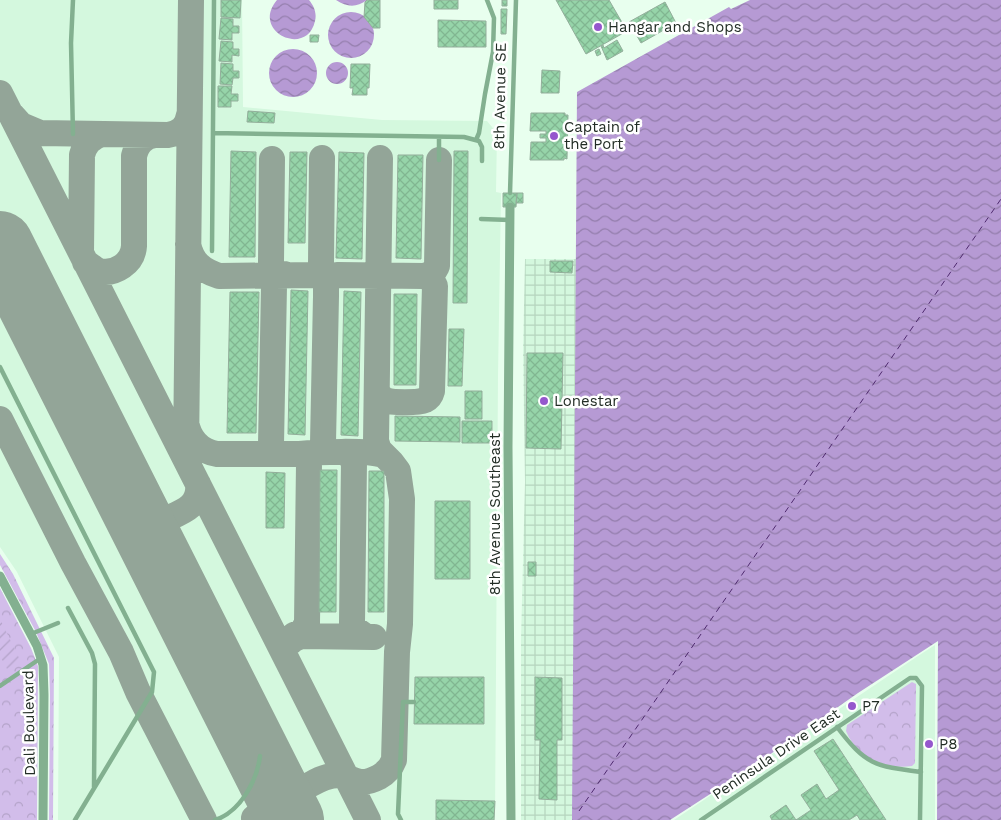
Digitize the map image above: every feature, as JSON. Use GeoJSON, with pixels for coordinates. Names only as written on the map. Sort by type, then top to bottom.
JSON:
{"type":"FeatureCollection","features":[{"type":"Feature","properties":{"kind":"street","name":"8th Avenue Southeast"},"geometry":{"type":"LineString","coordinates":[[510,207],[508,447],[511,820]]}},
{"type":"Feature","properties":{"kind":"street","name":"Dali Boulevard"},"geometry":{"type":"LineString","coordinates":[[0,576],[31,634],[41,658],[44,673],[43,820]]}},
{"type":"Feature","properties":{"kind":"lane"},"geometry":{"type":"LineString","coordinates":[[73,0],[71,43],[73,134]]}},
{"type":"Feature","properties":{"kind":"lane"},"geometry":{"type":"LineString","coordinates":[[212,251],[214,0]]}},
{"type":"Feature","properties":{"kind":"lane"},"geometry":{"type":"LineString","coordinates":[[476,140],[479,134],[493,52],[494,18],[487,0]]}},
{"type":"Feature","properties":{"kind":"lane","name":"8th Avenue SE"},"geometry":{"type":"LineString","coordinates":[[510,193],[516,0]]}},
{"type":"Feature","properties":{"kind":"lane"},"geometry":{"type":"LineString","coordinates":[[213,133],[464,137],[479,141],[482,147],[482,160]]}},
{"type":"Feature","properties":{"kind":"lane"},"geometry":{"type":"LineString","coordinates":[[439,137],[439,160]]}},
{"type":"Feature","properties":{"kind":"lane"},"geometry":{"type":"LineString","coordinates":[[481,219],[510,220]]}},
{"type":"Feature","properties":{"kind":"lane"},"geometry":{"type":"LineString","coordinates":[[0,367],[154,672],[152,692],[75,820]]}},
{"type":"Feature","properties":{"kind":"lane"},"geometry":{"type":"LineString","coordinates":[[68,608],[92,652],[95,664],[94,789]]}},
{"type":"Feature","properties":{"kind":"lane"},"geometry":{"type":"LineString","coordinates":[[31,634],[58,623]]}},
{"type":"Feature","properties":{"kind":"lane"},"geometry":{"type":"LineString","coordinates":[[0,686],[41,658]]}},
{"type":"Feature","properties":{"kind":"lane","name":"Peninsula Drive East"},"geometry":{"type":"LineString","coordinates":[[701,820],[910,678],[916,678],[922,686],[920,772]]}},
{"type":"Feature","properties":{"kind":"lane"},"geometry":{"type":"LineString","coordinates":[[401,820],[398,814],[403,702],[414,702]]}},
{"type":"Feature","properties":{"kind":"lane"},"geometry":{"type":"LineString","coordinates":[[837,727],[854,748],[868,760],[881,766],[920,772],[920,820]]}},
{"type":"Feature","properties":{"kind":"lane"},"geometry":{"type":"LineString","coordinates":[[215,820],[221,818],[248,793],[260,756]]}},
{"type":"Feature","properties":{"kind":"shaded area"},"geometry":{"type":"Polygon","coordinates":[[[0,0],[242,0],[243,107],[382,120],[487,121],[497,133],[496,192],[501,193],[495,820],[58,820],[59,657],[17,572],[0,547],[0,0]]]}},
{"type":"Feature","properties":{"kind":"shaded area"},"geometry":{"type":"Polygon","coordinates":[[[525,259],[585,259],[579,820],[521,820],[521,640],[525,482],[523,353],[525,259]]]}},
{"type":"Feature","properties":{"kind":"shaded area"},"geometry":{"type":"Polygon","coordinates":[[[935,645],[935,820],[674,820],[918,656],[935,645]]]}},
{"type":"Feature","properties":{"kind":"green space"},"geometry":{"type":"Polygon","coordinates":[[[0,554],[13,574],[54,658],[53,820],[49,820],[49,664],[36,632],[0,565],[0,554]]]}},
{"type":"Feature","properties":{"kind":"green space"},"geometry":{"type":"Polygon","coordinates":[[[0,588],[31,648],[38,666],[37,820],[0,820],[0,588]]]}},
{"type":"Feature","properties":{"kind":"green space"},"geometry":{"type":"Polygon","coordinates":[[[0,619],[20,660],[7,669],[0,655],[0,619]]]}},
{"type":"Feature","properties":{"kind":"green space"},"geometry":{"type":"Polygon","coordinates":[[[912,682],[916,684],[915,763],[912,766],[902,767],[882,764],[865,755],[857,748],[846,731],[847,725],[912,682]]]}},
{"type":"Feature","properties":{"kind":"water"},"geometry":{"type":"Polygon","coordinates":[[[277,0],[309,0],[314,7],[316,15],[310,32],[302,38],[292,39],[283,36],[275,30],[270,22],[271,12],[277,0]]]}},
{"type":"Feature","properties":{"kind":"water"},"geometry":{"type":"Polygon","coordinates":[[[336,0],[367,0],[352,6],[336,0]]]}},
{"type":"Feature","properties":{"kind":"water"},"geometry":{"type":"Polygon","coordinates":[[[750,0],[1001,0],[1001,820],[937,820],[938,641],[670,820],[572,820],[577,92],[729,7],[731,9],[750,0]]]}},
{"type":"Feature","properties":{"kind":"water"},"geometry":{"type":"Polygon","coordinates":[[[347,12],[355,12],[364,16],[370,22],[374,35],[370,48],[364,54],[355,58],[347,58],[338,54],[332,48],[328,39],[328,31],[332,22],[338,16],[347,12]]]}},
{"type":"Feature","properties":{"kind":"water"},"geometry":{"type":"Polygon","coordinates":[[[293,49],[302,51],[310,56],[315,64],[317,73],[315,82],[310,90],[302,95],[293,97],[284,95],[276,90],[271,82],[269,73],[271,64],[276,56],[284,51],[293,49]]]}},
{"type":"Feature","properties":{"kind":"water"},"geometry":{"type":"Polygon","coordinates":[[[337,62],[347,69],[348,73],[341,83],[337,84],[327,77],[326,73],[333,63],[337,62]]]}},
{"type":"Feature","properties":{"kind":"building"},"geometry":{"type":"Polygon","coordinates":[[[221,0],[241,0],[240,18],[221,17],[221,0]]]}},
{"type":"Feature","properties":{"kind":"building"},"geometry":{"type":"Polygon","coordinates":[[[367,0],[380,0],[380,28],[373,28],[364,17],[365,2],[367,0]]]}},
{"type":"Feature","properties":{"kind":"building"},"geometry":{"type":"Polygon","coordinates":[[[434,0],[458,0],[458,9],[434,9],[434,0]]]}},
{"type":"Feature","properties":{"kind":"building"},"geometry":{"type":"Polygon","coordinates":[[[502,0],[507,0],[507,6],[502,6],[502,0]]]}},
{"type":"Feature","properties":{"kind":"building","name":"Hangar and Shops"},"geometry":{"type":"Polygon","coordinates":[[[556,0],[609,0],[627,31],[586,54],[556,0]]]}},
{"type":"Feature","properties":{"kind":"building"},"geometry":{"type":"Polygon","coordinates":[[[665,2],[676,23],[641,43],[629,22],[665,2]]]}},
{"type":"Feature","properties":{"kind":"building"},"geometry":{"type":"Polygon","coordinates":[[[501,9],[507,9],[506,34],[501,34],[501,9]]]}},
{"type":"Feature","properties":{"kind":"building"},"geometry":{"type":"Polygon","coordinates":[[[221,18],[233,19],[233,26],[239,26],[239,33],[232,33],[232,40],[219,39],[221,18]]]}},
{"type":"Feature","properties":{"kind":"building"},"geometry":{"type":"Polygon","coordinates":[[[438,20],[486,21],[486,47],[438,47],[438,20]]]}},
{"type":"Feature","properties":{"kind":"building"},"geometry":{"type":"Polygon","coordinates":[[[310,35],[319,35],[318,42],[310,42],[310,35]]]}},
{"type":"Feature","properties":{"kind":"building"},"geometry":{"type":"Polygon","coordinates":[[[617,40],[623,51],[607,60],[601,46],[603,45],[604,48],[617,40]]]}},
{"type":"Feature","properties":{"kind":"building"},"geometry":{"type":"Polygon","coordinates":[[[221,41],[233,42],[233,49],[239,49],[239,56],[232,55],[232,62],[219,61],[221,41]]]}},
{"type":"Feature","properties":{"kind":"building"},"geometry":{"type":"Polygon","coordinates":[[[599,49],[601,54],[597,56],[595,51],[599,49]]]}},
{"type":"Feature","properties":{"kind":"building"},"geometry":{"type":"Polygon","coordinates":[[[221,63],[233,64],[233,71],[239,71],[239,78],[233,78],[232,85],[220,84],[221,63]]]}},
{"type":"Feature","properties":{"kind":"building"},"geometry":{"type":"Polygon","coordinates":[[[351,64],[370,64],[367,95],[352,95],[353,88],[350,88],[351,64]]]}},
{"type":"Feature","properties":{"kind":"building"},"geometry":{"type":"Polygon","coordinates":[[[542,70],[560,71],[559,93],[541,93],[542,70]]]}},
{"type":"Feature","properties":{"kind":"building"},"geometry":{"type":"Polygon","coordinates":[[[218,86],[232,86],[231,94],[238,94],[238,101],[231,101],[231,107],[218,107],[218,86]]]}},
{"type":"Feature","properties":{"kind":"building"},"geometry":{"type":"Polygon","coordinates":[[[248,111],[275,113],[274,123],[247,122],[248,111]]]}},
{"type":"Feature","properties":{"kind":"building","name":"Captain of the Port"},"geometry":{"type":"Polygon","coordinates":[[[531,113],[565,113],[565,115],[568,115],[567,159],[530,160],[531,142],[546,142],[546,138],[540,138],[540,134],[546,134],[546,131],[530,131],[531,113]]]}},
{"type":"Feature","properties":{"kind":"building"},"geometry":{"type":"Polygon","coordinates":[[[231,151],[256,152],[255,257],[229,257],[231,151]]]}},
{"type":"Feature","properties":{"kind":"building"},"geometry":{"type":"Polygon","coordinates":[[[454,151],[468,151],[467,303],[453,303],[454,151]]]}},
{"type":"Feature","properties":{"kind":"building"},"geometry":{"type":"Polygon","coordinates":[[[290,152],[307,152],[305,243],[288,243],[290,152]]]}},
{"type":"Feature","properties":{"kind":"building"},"geometry":{"type":"Polygon","coordinates":[[[339,152],[364,153],[362,259],[336,258],[339,152]]]}},
{"type":"Feature","properties":{"kind":"building"},"geometry":{"type":"Polygon","coordinates":[[[398,155],[423,155],[421,259],[396,258],[398,155]]]}},
{"type":"Feature","properties":{"kind":"building"},"geometry":{"type":"Polygon","coordinates":[[[503,193],[517,193],[516,207],[503,207],[503,193]]]}},
{"type":"Feature","properties":{"kind":"building"},"geometry":{"type":"Polygon","coordinates":[[[517,193],[523,193],[523,203],[516,203],[517,193]]]}},
{"type":"Feature","properties":{"kind":"building"},"geometry":{"type":"Polygon","coordinates":[[[550,261],[573,261],[572,273],[550,272],[550,261]]]}},
{"type":"Feature","properties":{"kind":"building"},"geometry":{"type":"Polygon","coordinates":[[[291,290],[308,291],[305,435],[288,434],[291,290]]]}},
{"type":"Feature","properties":{"kind":"building"},"geometry":{"type":"Polygon","coordinates":[[[344,291],[361,292],[358,436],[341,435],[344,291]]]}},
{"type":"Feature","properties":{"kind":"building"},"geometry":{"type":"Polygon","coordinates":[[[230,292],[259,292],[256,433],[227,433],[230,292]]]}},
{"type":"Feature","properties":{"kind":"building"},"geometry":{"type":"Polygon","coordinates":[[[394,294],[417,294],[416,385],[394,385],[394,294]]]}},
{"type":"Feature","properties":{"kind":"building"},"geometry":{"type":"Polygon","coordinates":[[[449,329],[464,329],[462,386],[448,386],[449,329]]]}},
{"type":"Feature","properties":{"kind":"building","name":"Lonestar"},"geometry":{"type":"Polygon","coordinates":[[[527,353],[563,353],[561,449],[526,448],[527,353]]]}},
{"type":"Feature","properties":{"kind":"building"},"geometry":{"type":"Polygon","coordinates":[[[465,391],[482,391],[482,419],[465,419],[465,391]]]}},
{"type":"Feature","properties":{"kind":"building"},"geometry":{"type":"Polygon","coordinates":[[[395,416],[460,417],[460,442],[395,441],[395,416]]]}},
{"type":"Feature","properties":{"kind":"building"},"geometry":{"type":"Polygon","coordinates":[[[462,421],[492,421],[492,443],[462,443],[462,421]]]}},
{"type":"Feature","properties":{"kind":"building"},"geometry":{"type":"Polygon","coordinates":[[[320,470],[337,470],[336,612],[319,612],[320,470]]]}},
{"type":"Feature","properties":{"kind":"building"},"geometry":{"type":"Polygon","coordinates":[[[369,471],[384,471],[384,612],[368,612],[369,471]]]}},
{"type":"Feature","properties":{"kind":"building"},"geometry":{"type":"Polygon","coordinates":[[[266,472],[285,473],[284,528],[266,528],[266,472]]]}},
{"type":"Feature","properties":{"kind":"building"},"geometry":{"type":"Polygon","coordinates":[[[435,501],[470,501],[470,579],[435,579],[435,501]]]}},
{"type":"Feature","properties":{"kind":"building"},"geometry":{"type":"Polygon","coordinates":[[[528,562],[536,562],[536,576],[528,576],[528,562]]]}},
{"type":"Feature","properties":{"kind":"building"},"geometry":{"type":"Polygon","coordinates":[[[415,677],[484,677],[484,724],[414,724],[415,677]]]}},
{"type":"Feature","properties":{"kind":"building"},"geometry":{"type":"Polygon","coordinates":[[[535,677],[562,678],[562,740],[557,740],[557,800],[539,799],[540,740],[535,740],[535,677]]]}},
{"type":"Feature","properties":{"kind":"building"},"geometry":{"type":"Polygon","coordinates":[[[833,739],[886,820],[860,820],[857,815],[849,820],[796,820],[811,810],[801,795],[817,784],[826,799],[839,790],[814,751],[833,739]]]}},
{"type":"Feature","properties":{"kind":"building"},"geometry":{"type":"Polygon","coordinates":[[[436,800],[495,801],[494,820],[436,820],[436,800]]]}},
{"type":"Feature","properties":{"kind":"building"},"geometry":{"type":"Polygon","coordinates":[[[786,805],[796,820],[772,820],[770,816],[786,805]]]}},
{"type":"Feature","properties":{"kind":"ferry route"},"geometry":{"type":"LineString","coordinates":[[579,811],[1001,199]]}},
{"type":"Feature","properties":{"kind":"taxiway"},"geometry":{"type":"LineString","coordinates":[[186,454],[191,0]]}},
{"type":"Feature","properties":{"kind":"taxiway"},"geometry":{"type":"LineString","coordinates":[[0,93],[368,820]]}},
{"type":"Feature","properties":{"kind":"taxiway"},"geometry":{"type":"LineString","coordinates":[[12,115],[21,125],[40,133],[168,135],[182,129],[187,123],[189,115]]}},
{"type":"Feature","properties":{"kind":"taxiway"},"geometry":{"type":"LineString","coordinates":[[81,252],[82,155],[89,142],[94,137],[102,134]]}},
{"type":"Feature","properties":{"kind":"taxiway"},"geometry":{"type":"LineString","coordinates":[[85,262],[97,270],[105,272],[117,269],[130,258],[134,246],[134,156],[141,142],[147,137],[155,135]]}},
{"type":"Feature","properties":{"kind":"taxiway"},"geometry":{"type":"LineString","coordinates":[[322,158],[321,264],[326,285],[323,443],[327,450],[333,452]]}},
{"type":"Feature","properties":{"kind":"taxiway"},"geometry":{"type":"LineString","coordinates":[[296,793],[317,781],[331,776],[343,776],[357,782],[370,781],[386,772],[394,760],[397,652],[400,624],[402,499],[398,471],[379,450],[376,441],[380,158]]}},
{"type":"Feature","properties":{"kind":"taxiway"},"geometry":{"type":"LineString","coordinates":[[272,159],[271,262],[274,286]]}},
{"type":"Feature","properties":{"kind":"taxiway"},"geometry":{"type":"LineString","coordinates":[[326,285],[330,277],[337,275],[424,276],[433,273],[437,266],[439,160]]}},
{"type":"Feature","properties":{"kind":"taxiway"},"geometry":{"type":"LineString","coordinates":[[188,244],[192,256],[198,264],[207,271],[219,276],[316,275],[322,277],[325,281]]}},
{"type":"Feature","properties":{"kind":"taxiway"},"geometry":{"type":"LineString","coordinates":[[261,454],[268,451],[271,444],[274,286],[276,279],[284,274]]}},
{"type":"Feature","properties":{"kind":"taxiway"},"geometry":{"type":"LineString","coordinates":[[377,391],[385,400],[399,402],[422,401],[431,394],[435,286],[430,278],[424,276]]}},
{"type":"Feature","properties":{"kind":"taxiway"},"geometry":{"type":"LineString","coordinates":[[0,419],[73,563],[121,652],[138,692],[204,820]]}},
{"type":"Feature","properties":{"kind":"taxiway"},"geometry":{"type":"LineString","coordinates":[[186,422],[192,439],[200,447],[217,454],[366,452],[383,455]]}},
{"type":"Feature","properties":{"kind":"taxiway"},"geometry":{"type":"LineString","coordinates":[[345,453],[352,457],[354,462],[352,623],[355,629],[365,636]]}},
{"type":"Feature","properties":{"kind":"taxiway"},"geometry":{"type":"LineString","coordinates":[[294,635],[302,632],[307,623],[309,464],[306,458],[300,454]]}},
{"type":"Feature","properties":{"kind":"taxiway"},"geometry":{"type":"LineString","coordinates":[[158,523],[192,505],[196,499],[198,484]]}},
{"type":"Feature","properties":{"kind":"taxiway"},"geometry":{"type":"LineString","coordinates":[[132,503],[145,520],[158,523],[153,532],[153,546]]}},
{"type":"Feature","properties":{"kind":"taxiway"},"geometry":{"type":"LineString","coordinates":[[288,644],[301,636],[374,637]]}},
{"type":"Feature","properties":{"kind":"taxiway"},"geometry":{"type":"LineString","coordinates":[[269,776],[272,789],[270,800],[254,818],[279,816],[289,820]]}},
{"type":"Feature","properties":{"kind":"runway"},"geometry":{"type":"LineString","coordinates":[[0,244],[291,820]]}},
{"type":"Feature","properties":{"kind":"place","name":"Hangar and Shops"},"geometry":{"type":"Point","coordinates":[598,27]}},
{"type":"Feature","properties":{"kind":"place","name":"Captain of the Port"},"geometry":{"type":"Point","coordinates":[554,136]}},
{"type":"Feature","properties":{"kind":"place","name":"Lonestar"},"geometry":{"type":"Point","coordinates":[544,401]}},
{"type":"Feature","properties":{"kind":"place","name":"P7"},"geometry":{"type":"Point","coordinates":[852,706]}},
{"type":"Feature","properties":{"kind":"place","name":"P8"},"geometry":{"type":"Point","coordinates":[929,744]}}]}
